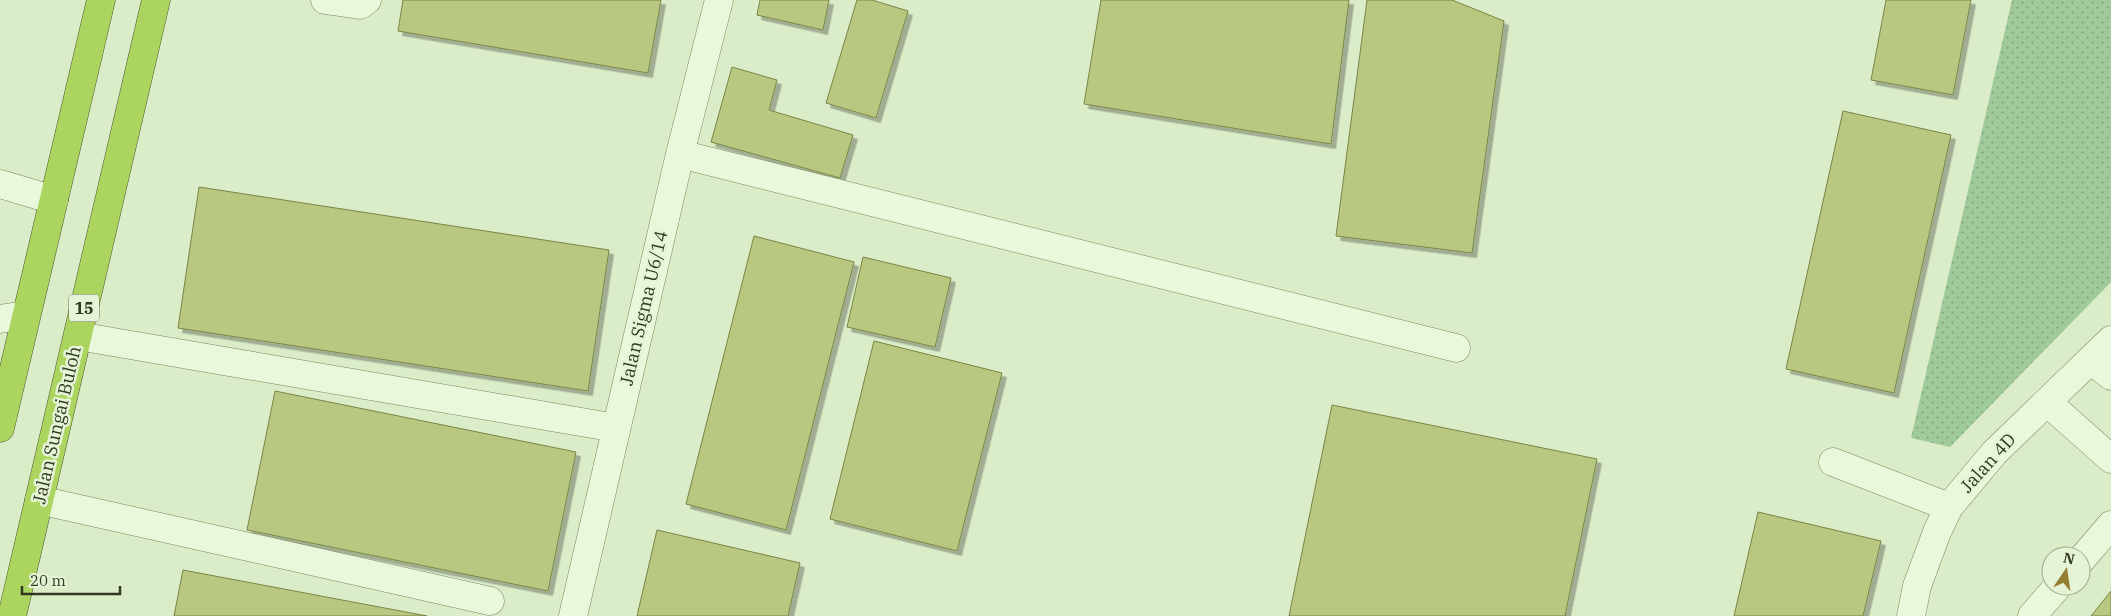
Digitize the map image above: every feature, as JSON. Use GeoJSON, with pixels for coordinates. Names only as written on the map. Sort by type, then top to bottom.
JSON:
{"type":"FeatureCollection","features":[{"type":"Feature","properties":{"kind":"highway"},"geometry":{"type":"LineString","coordinates":[[0,428],[13,317],[54,200],[101,0]]}},
{"type":"Feature","properties":{"kind":"highway","name":"Jalan Sungai Buloh"},"geometry":{"type":"LineString","coordinates":[[12,616],[156,0]]}},
{"type":"Feature","properties":{"kind":"street"},"geometry":{"type":"LineString","coordinates":[[325,0],[360,5],[367,0]]}},
{"type":"Feature","properties":{"kind":"street","name":"Jalan Sigma U6/14"},"geometry":{"type":"LineString","coordinates":[[573,616],[680,154],[719,0]]}},
{"type":"Feature","properties":{"kind":"street"},"geometry":{"type":"LineString","coordinates":[[680,154],[1456,348]]}},
{"type":"Feature","properties":{"kind":"street"},"geometry":{"type":"LineString","coordinates":[[0,184],[54,200]]}},
{"type":"Feature","properties":{"kind":"street"},"geometry":{"type":"LineString","coordinates":[[78,336],[616,428]]}},
{"type":"Feature","properties":{"kind":"street","name":"Jalan 4D"},"geometry":{"type":"LineString","coordinates":[[1911,616],[1917,586],[1937,532],[1949,507],[1994,452],[2047,402],[2101,368],[2111,340]]}},
{"type":"Feature","properties":{"kind":"street"},"geometry":{"type":"LineString","coordinates":[[2047,402],[2111,459]]}},
{"type":"Feature","properties":{"kind":"street"},"geometry":{"type":"LineString","coordinates":[[1833,462],[1949,507]]}},
{"type":"Feature","properties":{"kind":"street"},"geometry":{"type":"LineString","coordinates":[[39,500],[490,601]]}},
{"type":"Feature","properties":{"kind":"street"},"geometry":{"type":"LineString","coordinates":[[2091,548],[2111,525]]}},
{"type":"Feature","properties":{"kind":"street"},"geometry":{"type":"LineString","coordinates":[[2032,616],[2049,596]]}},
{"type":"Feature","properties":{"kind":"green space"},"geometry":{"type":"Polygon","coordinates":[[[2012,0],[2111,0],[2111,282],[1950,447],[1911,438],[2012,0]]]}},
{"type":"Feature","properties":{"kind":"building"},"geometry":{"type":"Polygon","coordinates":[[[403,0],[661,0],[648,73],[398,31],[403,0]]]}},
{"type":"Feature","properties":{"kind":"building"},"geometry":{"type":"Polygon","coordinates":[[[760,0],[829,0],[823,30],[757,15],[760,0]]]}},
{"type":"Feature","properties":{"kind":"building"},"geometry":{"type":"Polygon","coordinates":[[[857,0],[872,0],[908,11],[876,118],[826,103],[857,0]]]}},
{"type":"Feature","properties":{"kind":"building"},"geometry":{"type":"Polygon","coordinates":[[[1101,0],[1349,0],[1331,144],[1084,104],[1101,0]]]}},
{"type":"Feature","properties":{"kind":"building"},"geometry":{"type":"Polygon","coordinates":[[[1367,0],[1452,0],[1504,21],[1472,253],[1336,236],[1367,0]]]}},
{"type":"Feature","properties":{"kind":"building"},"geometry":{"type":"Polygon","coordinates":[[[1886,0],[1971,0],[1953,95],[1871,80],[1886,0]]]}},
{"type":"Feature","properties":{"kind":"building"},"geometry":{"type":"Polygon","coordinates":[[[732,67],[777,80],[769,110],[853,135],[840,178],[711,142],[732,67]]]}},
{"type":"Feature","properties":{"kind":"building"},"geometry":{"type":"Polygon","coordinates":[[[1843,111],[1951,135],[1894,393],[1786,369],[1843,111]]]}},
{"type":"Feature","properties":{"kind":"building"},"geometry":{"type":"Polygon","coordinates":[[[199,187],[609,250],[588,391],[178,328],[199,187]]]}},
{"type":"Feature","properties":{"kind":"building"},"geometry":{"type":"Polygon","coordinates":[[[754,236],[854,262],[786,530],[686,504],[754,236]]]}},
{"type":"Feature","properties":{"kind":"building"},"geometry":{"type":"Polygon","coordinates":[[[863,257],[951,278],[935,347],[847,327],[863,257]]]}},
{"type":"Feature","properties":{"kind":"building"},"geometry":{"type":"Polygon","coordinates":[[[874,341],[1002,373],[957,551],[830,519],[874,341]]]}},
{"type":"Feature","properties":{"kind":"building"},"geometry":{"type":"Polygon","coordinates":[[[275,391],[576,452],[548,591],[247,530],[275,391]]]}},
{"type":"Feature","properties":{"kind":"building"},"geometry":{"type":"Polygon","coordinates":[[[1332,405],[1597,459],[1565,616],[1289,616],[1332,405]]]}},
{"type":"Feature","properties":{"kind":"building"},"geometry":{"type":"Polygon","coordinates":[[[1758,512],[1881,541],[1863,616],[1734,616],[1758,512]]]}},
{"type":"Feature","properties":{"kind":"building"},"geometry":{"type":"Polygon","coordinates":[[[657,530],[800,563],[788,616],[637,616],[657,530]]]}},
{"type":"Feature","properties":{"kind":"building"},"geometry":{"type":"Polygon","coordinates":[[[183,570],[427,616],[174,616],[183,570]]]}},
{"type":"Feature","properties":{"kind":"building"},"geometry":{"type":"Polygon","coordinates":[[[2111,591],[2111,616],[2091,616],[2111,591]]]}}]}
